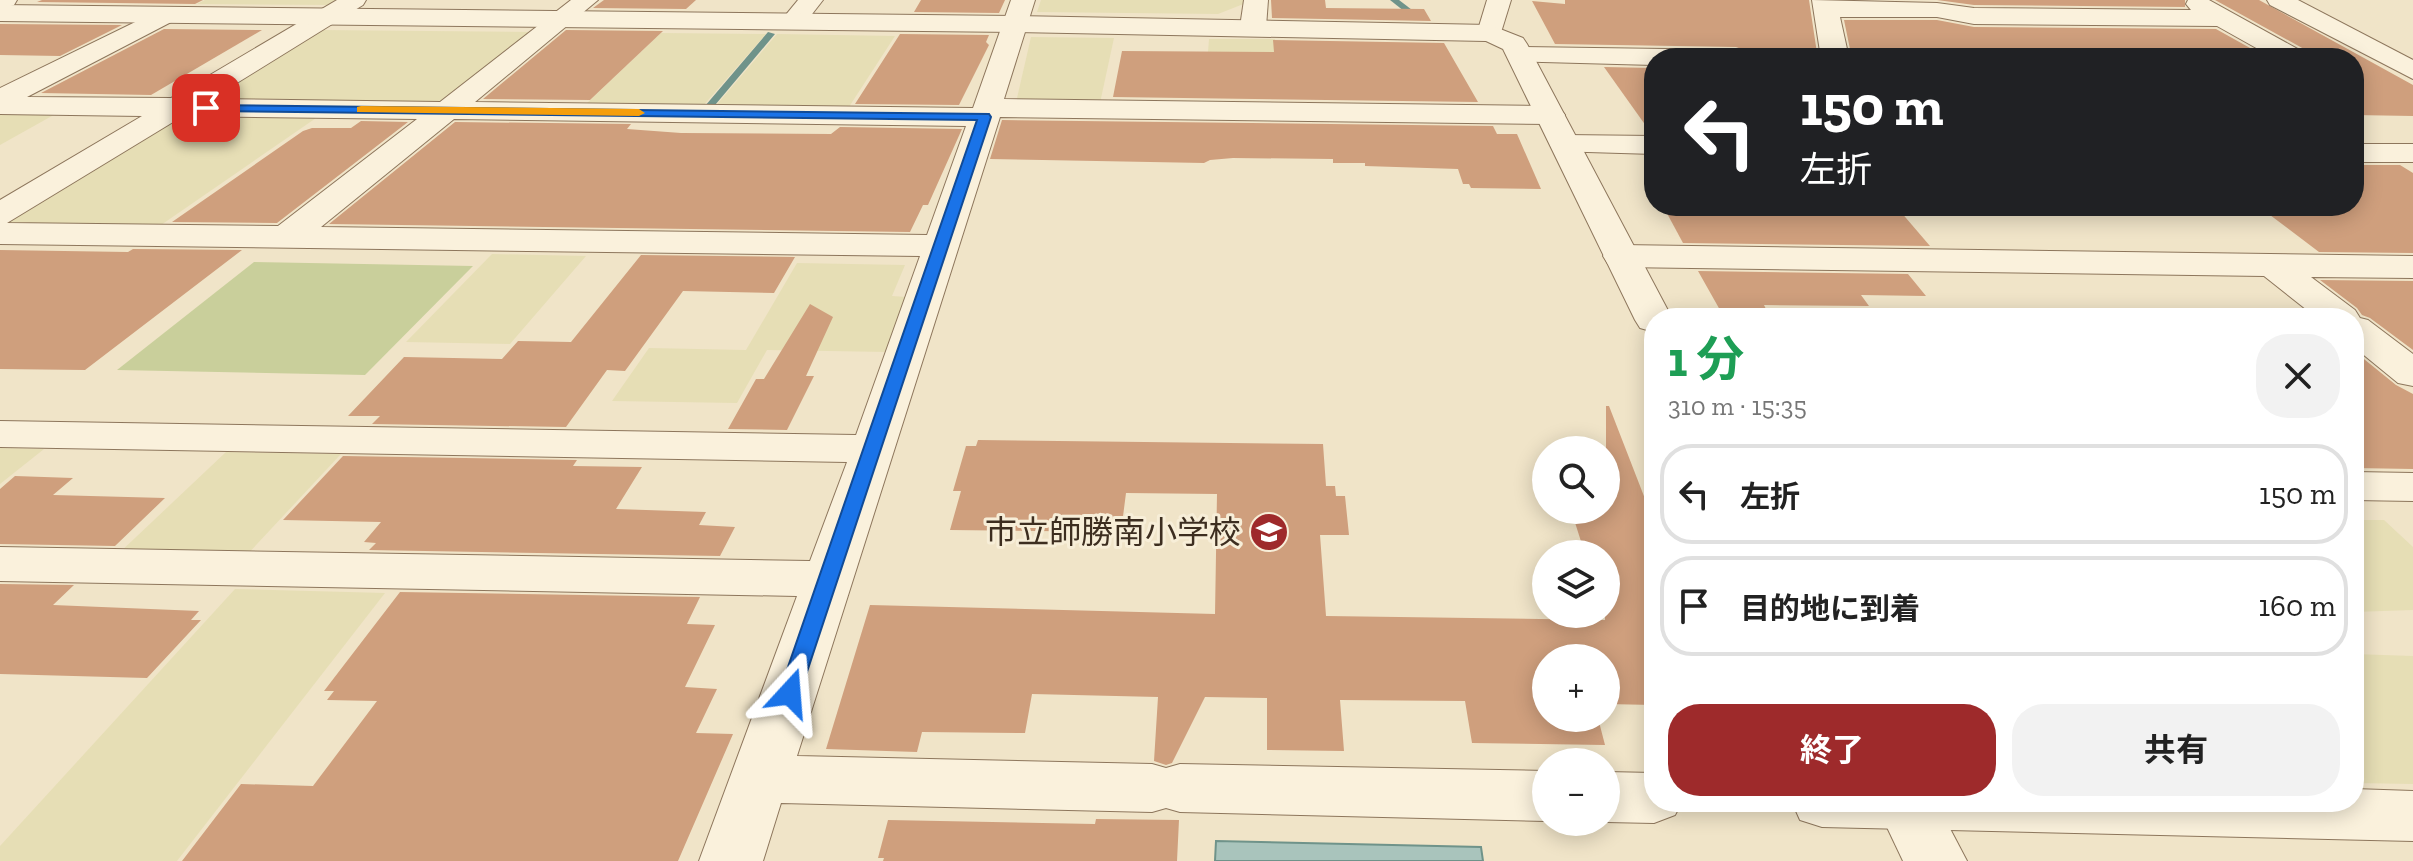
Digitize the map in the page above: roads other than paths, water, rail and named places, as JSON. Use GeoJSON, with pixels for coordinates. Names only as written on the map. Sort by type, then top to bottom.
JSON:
{"type":"FeatureCollection","features":[{"type":"Feature","properties":{"kind":"street"},"geometry":{"type":"LineString","coordinates":[[0,214],[354,0]]}},
{"type":"Feature","properties":{"kind":"street"},"geometry":{"type":"LineString","coordinates":[[288,236],[586,0]]}},
{"type":"Feature","properties":{"kind":"street"},"geometry":{"type":"LineString","coordinates":[[793,22],[811,0]]}},
{"type":"Feature","properties":{"kind":"street"},"geometry":{"type":"LineString","coordinates":[[1253,27],[1256,0]]}},
{"type":"Feature","properties":{"kind":"street"},"geometry":{"type":"LineString","coordinates":[[1490,33],[1499,0]]}},
{"type":"Feature","properties":{"kind":"street"},"geometry":{"type":"LineString","coordinates":[[2192,0],[2275,48]]}},
{"type":"Feature","properties":{"kind":"street"},"geometry":{"type":"LineString","coordinates":[[2279,0],[2410,67]]}},
{"type":"Feature","properties":{"kind":"street"},"geometry":{"type":"LineString","coordinates":[[1833,48],[1825,5],[1937,10],[1974,16],[2222,18]]}},
{"type":"Feature","properties":{"kind":"street"},"geometry":{"type":"LineString","coordinates":[[731,861],[874,449],[1019,12]]}},
{"type":"Feature","properties":{"kind":"street"},"geometry":{"type":"LineString","coordinates":[[0,13],[793,22],[1019,12],[1253,27],[1490,33],[1514,44],[1648,308]]}},
{"type":"Feature","properties":{"kind":"street"},"geometry":{"type":"LineString","coordinates":[[0,99],[166,15]]}},
{"type":"Feature","properties":{"kind":"street"},"geometry":{"type":"LineString","coordinates":[[1520,55],[1644,57]]}},
{"type":"Feature","properties":{"kind":"street"},"geometry":{"type":"LineString","coordinates":[[2364,65],[2410,67]]}},
{"type":"Feature","properties":{"kind":"street"},"geometry":{"type":"LineString","coordinates":[[0,105],[1550,115]]}},
{"type":"Feature","properties":{"kind":"street"},"geometry":{"type":"LineString","coordinates":[[1565,144],[1644,145]]}},
{"type":"Feature","properties":{"kind":"street"},"geometry":{"type":"LineString","coordinates":[[2364,153],[2413,153]]}},
{"type":"Feature","properties":{"kind":"street"},"geometry":{"type":"LineString","coordinates":[[0,233],[941,246]]}},
{"type":"Feature","properties":{"kind":"street"},"geometry":{"type":"LineString","coordinates":[[1621,256],[2413,267]]}},
{"type":"Feature","properties":{"kind":"street"},"geometry":{"type":"LineString","coordinates":[[2273,265],[2328,308]]}},
{"type":"Feature","properties":{"kind":"street"},"geometry":{"type":"LineString","coordinates":[[2364,336],[2413,374]]}},
{"type":"Feature","properties":{"kind":"street"},"geometry":{"type":"LineString","coordinates":[[0,434],[874,449]]}},
{"type":"Feature","properties":{"kind":"street"},"geometry":{"type":"LineString","coordinates":[[2364,486],[2413,487]]}},
{"type":"Feature","properties":{"kind":"street"},"geometry":{"type":"LineString","coordinates":[[0,564],[829,579]]}},
{"type":"Feature","properties":{"kind":"street"},"geometry":{"type":"LineString","coordinates":[[761,779],[1532,796]]}},
{"type":"Feature","properties":{"kind":"street"},"geometry":{"type":"LineString","coordinates":[[1620,797],[1644,798]]}},
{"type":"Feature","properties":{"kind":"street"},"geometry":{"type":"LineString","coordinates":[[1910,812],[1935,861]]}},
{"type":"Feature","properties":{"kind":"street"},"geometry":{"type":"LineString","coordinates":[[2257,812],[2413,816]]}},
{"type":"Feature","properties":{"kind":"water"},"geometry":{"type":"Polygon","coordinates":[[[1216,841],[1481,847],[1483,861],[1215,861],[1216,841]]]}},
{"type":"Feature","properties":{"kind":"waterway"},"geometry":{"type":"LineString","coordinates":[[1394,0],[1412,13]]}},
{"type":"Feature","properties":{"kind":"waterway"},"geometry":{"type":"LineString","coordinates":[[693,108],[707,109],[771,34]]}},
{"type":"Feature","properties":{"kind":"place","name":"市立師勝南小学校"},"geometry":{"type":"Point","coordinates":[1269,532]}}]}
